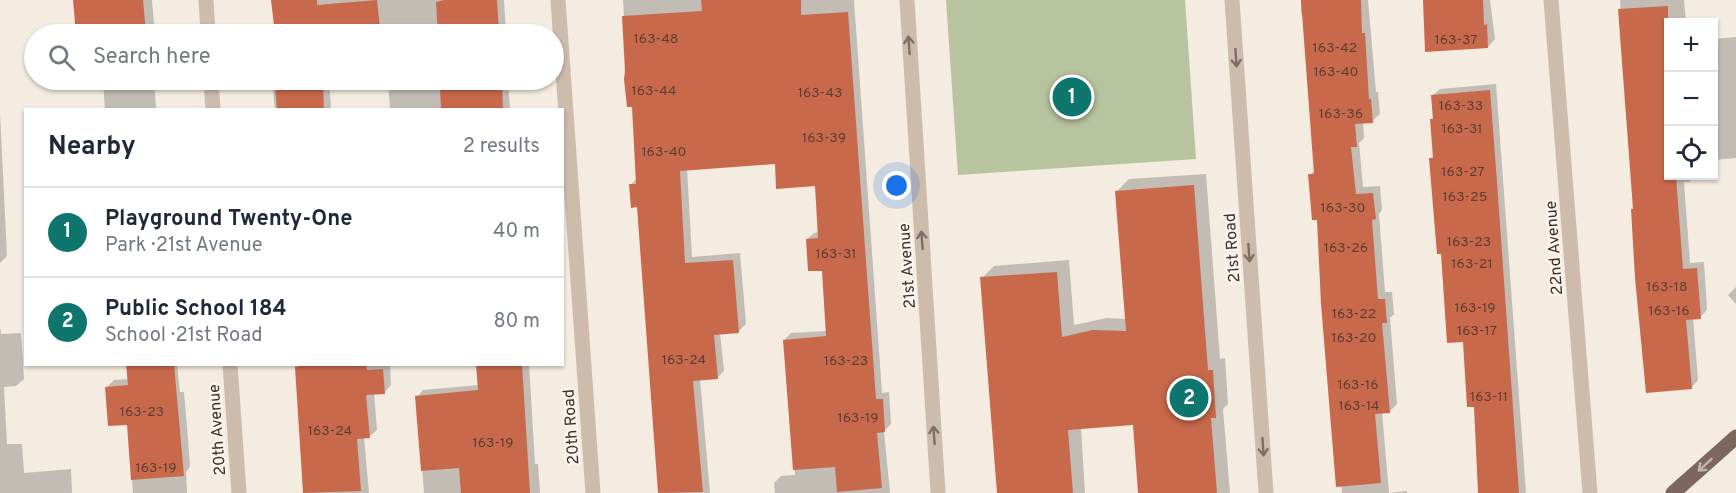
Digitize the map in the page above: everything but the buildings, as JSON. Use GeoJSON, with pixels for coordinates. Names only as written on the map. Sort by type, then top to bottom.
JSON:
{"type":"FeatureCollection","features":[{"type":"Feature","properties":{"kind":"main road"},"geometry":{"type":"LineString","coordinates":[[1673,493],[1736,437]]}},
{"type":"Feature","properties":{"kind":"street"},"geometry":{"type":"LineString","coordinates":[[206,0],[207,24]]}},
{"type":"Feature","properties":{"kind":"street","name":"20th Road"},"geometry":{"type":"LineString","coordinates":[[558,0],[560,24]]}},
{"type":"Feature","properties":{"kind":"street","name":"21st Avenue"},"geometry":{"type":"LineString","coordinates":[[907,0],[938,493]]}},
{"type":"Feature","properties":{"kind":"street","name":"21st Road"},"geometry":{"type":"LineString","coordinates":[[1232,0],[1266,493]]}},
{"type":"Feature","properties":{"kind":"street","name":"22nd Avenue"},"geometry":{"type":"LineString","coordinates":[[1551,0],[1590,493]]}},
{"type":"Feature","properties":{"kind":"street","name":"20th Road"},"geometry":{"type":"LineString","coordinates":[[564,85],[593,493]]}},
{"type":"Feature","properties":{"kind":"street"},"geometry":{"type":"LineString","coordinates":[[212,90],[213,108]]}},
{"type":"Feature","properties":{"kind":"street","name":"20th Avenue"},"geometry":{"type":"LineString","coordinates":[[230,366],[239,493]]}},
{"type":"Feature","properties":{"kind":"green space"},"geometry":{"type":"Polygon","coordinates":[[[946,0],[1185,0],[1196,159],[958,175],[946,0]]]}},
{"type":"Feature","properties":{"kind":"place","name":"Playground Twenty-One"},"geometry":{"type":"Point","coordinates":[1072,97]}},
{"type":"Feature","properties":{"kind":"place","name":"Public School 184"},"geometry":{"type":"Point","coordinates":[1189,398]}}]}
